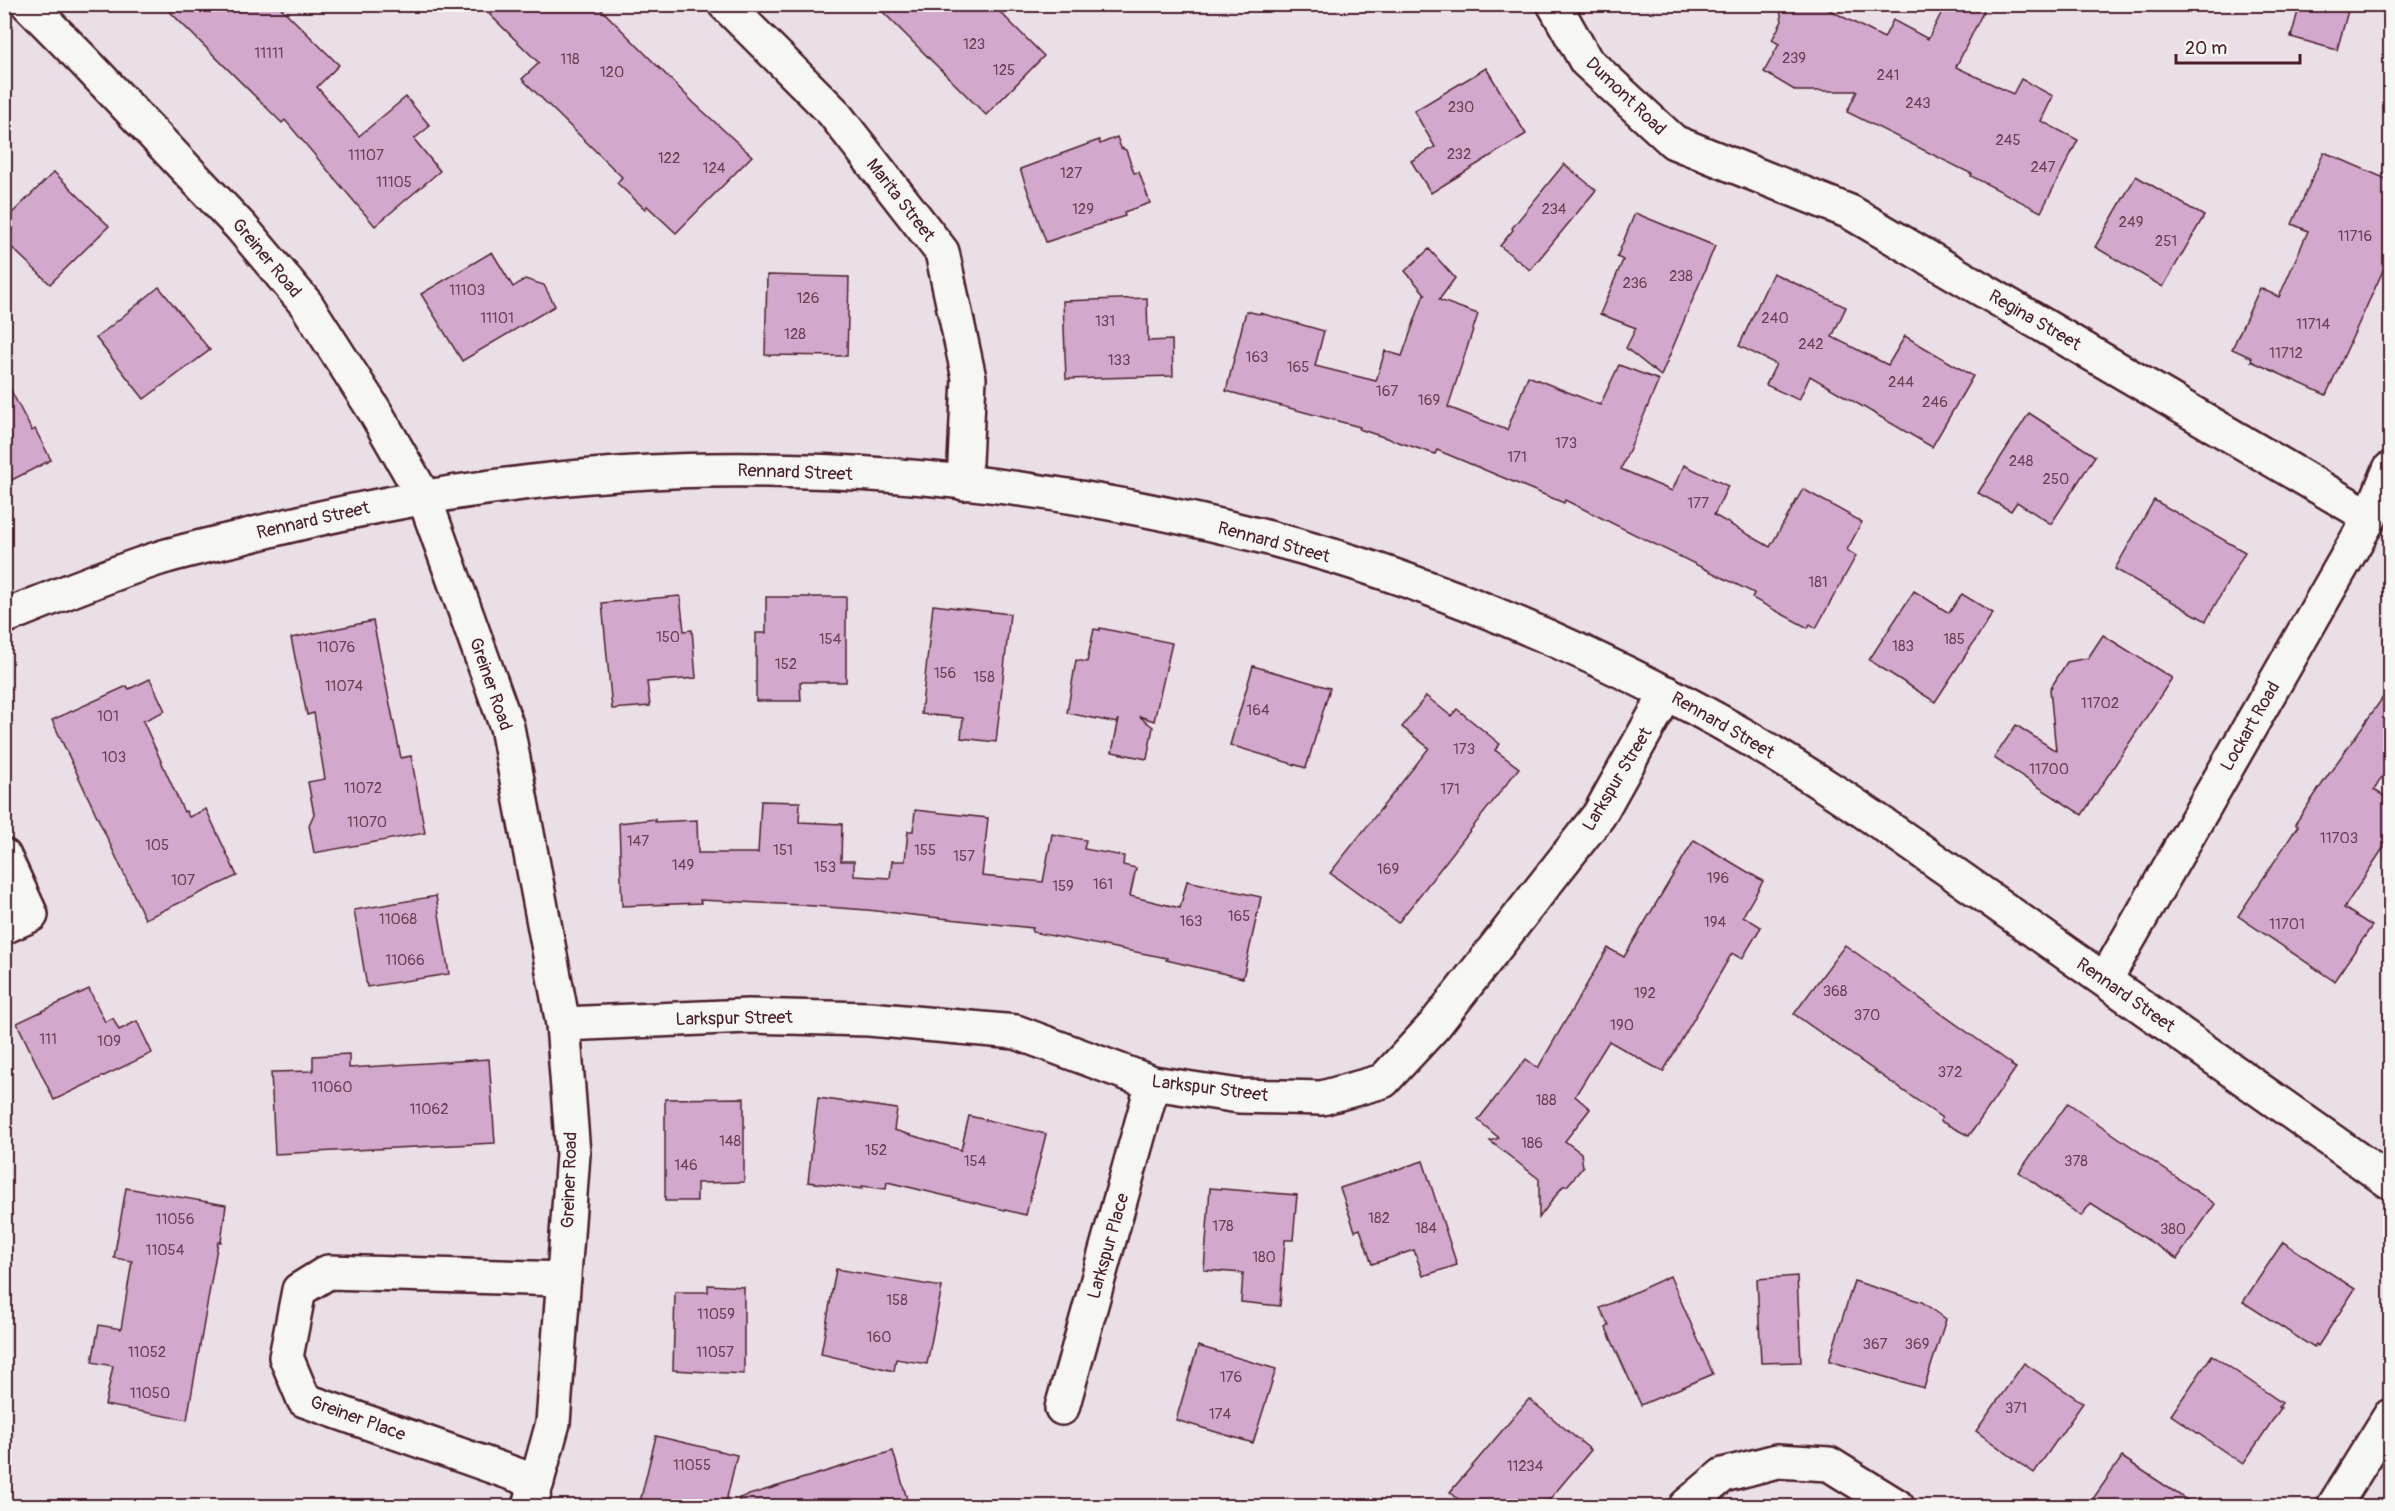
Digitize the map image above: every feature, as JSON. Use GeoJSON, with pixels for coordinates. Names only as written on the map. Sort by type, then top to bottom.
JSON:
{"type":"FeatureCollection","features":[{"type":"Feature","properties":{"kind":"street","name":"Greiner Road"},"geometry":{"type":"LineString","coordinates":[[28,4],[87,63],[241,227],[306,304],[374,410],[424,497],[507,728],[563,1024],[573,1154],[553,1423],[534,1494]]}},
{"type":"Feature","properties":{"kind":"street","name":"Marita Street"},"geometry":{"type":"LineString","coordinates":[[725,4],[832,112],[942,252],[969,378],[964,483]]}},
{"type":"Feature","properties":{"kind":"street","name":"Dumont Road"},"geometry":{"type":"LineString","coordinates":[[1554,4],[1586,61],[1674,142],[1688,147]]}},
{"type":"Feature","properties":{"kind":"street","name":"Regina Street"},"geometry":{"type":"LineString","coordinates":[[1688,147],[1850,212],[2370,517]]}},
{"type":"Feature","properties":{"kind":"street","name":"Lockart Road"},"geometry":{"type":"LineString","coordinates":[[2105,980],[2370,517],[2391,469]]}},
{"type":"Feature","properties":{"kind":"street","name":"Rennard Street"},"geometry":{"type":"LineString","coordinates":[[4,617],[162,558],[319,517],[424,497],[557,480],[658,472],[765,470],[858,474],[964,483],[1148,510],[1270,538],[1368,568],[1463,601],[1667,693],[1758,744],[1889,828],[2391,1182]]}},
{"type":"Feature","properties":{"kind":"street","name":"Larkspur Street"},"geometry":{"type":"LineString","coordinates":[[563,1024],[748,1016],[869,1019],[1016,1032],[1154,1083],[1239,1095],[1322,1098],[1383,1081],[1434,1026],[1599,815],[1667,693]]}},
{"type":"Feature","properties":{"kind":"street"},"geometry":{"type":"LineString","coordinates":[[4,856],[31,915],[4,927]]}},
{"type":"Feature","properties":{"kind":"street","name":"Larkspur Place"},"geometry":{"type":"LineString","coordinates":[[1062,1408],[1154,1083]]}},
{"type":"Feature","properties":{"kind":"street","name":"Greiner Place"},"geometry":{"type":"LineString","coordinates":[[534,1494],[304,1400],[285,1357],[299,1290],[328,1272],[564,1279]]}},
{"type":"Feature","properties":{"kind":"street"},"geometry":{"type":"LineString","coordinates":[[2334,1506],[2391,1416]]}},
{"type":"Feature","properties":{"kind":"street"},"geometry":{"type":"LineString","coordinates":[[1686,1506],[1723,1475],[1777,1461],[1829,1464],[1897,1506]]}},
{"type":"Feature","properties":{"kind":"building"},"geometry":{"type":"Polygon","coordinates":[[[162,4],[277,4],[339,65],[317,87],[359,136],[406,97],[430,126],[414,139],[440,171],[375,226],[285,120],[282,123],[162,4]]]}},
{"type":"Feature","properties":{"kind":"building"},"geometry":{"type":"Polygon","coordinates":[[[875,4],[992,4],[1044,56],[986,115],[875,4]]]}},
{"type":"Feature","properties":{"kind":"building"},"geometry":{"type":"Polygon","coordinates":[[[1779,4],[1818,4],[1884,38],[1893,20],[1928,39],[1946,4],[1987,4],[1956,67],[2013,94],[2021,79],[2053,96],[2041,121],[2078,140],[2041,212],[1971,176],[1972,174],[1847,112],[1857,91],[1796,91],[1764,72],[1779,44],[1772,40],[1782,21],[1779,4]]]}},
{"type":"Feature","properties":{"kind":"building"},"geometry":{"type":"Polygon","coordinates":[[[2300,4],[2350,4],[2337,50],[2291,37],[2300,4]]]}},
{"type":"Feature","properties":{"kind":"building"},"geometry":{"type":"Polygon","coordinates":[[[480,5],[597,5],[694,103],[752,156],[676,233],[647,206],[645,209],[617,183],[622,177],[522,79],[539,63],[480,5]]]}},
{"type":"Feature","properties":{"kind":"building"},"geometry":{"type":"Polygon","coordinates":[[[1486,68],[1526,134],[1431,193],[1411,161],[1435,147],[1414,111],[1486,68]]]}},
{"type":"Feature","properties":{"kind":"building"},"geometry":{"type":"Polygon","coordinates":[[[1117,137],[1121,148],[1126,150],[1134,173],[1139,172],[1150,203],[1124,212],[1125,216],[1046,242],[1020,169],[1099,140],[1100,144],[1117,137]]]}},
{"type":"Feature","properties":{"kind":"building"},"geometry":{"type":"Polygon","coordinates":[[[2324,152],[2391,181],[2391,253],[2326,395],[2251,361],[2252,358],[2232,349],[2260,288],[2279,297],[2308,231],[2292,224],[2324,152]]]}},
{"type":"Feature","properties":{"kind":"building"},"geometry":{"type":"Polygon","coordinates":[[[1564,164],[1596,190],[1530,270],[1500,246],[1564,164]]]}},
{"type":"Feature","properties":{"kind":"building"},"geometry":{"type":"Polygon","coordinates":[[[54,172],[109,226],[50,284],[4,240],[4,221],[54,172]]]}},
{"type":"Feature","properties":{"kind":"building"},"geometry":{"type":"Polygon","coordinates":[[[2136,176],[2204,216],[2163,287],[2095,247],[2136,176]]]}},
{"type":"Feature","properties":{"kind":"building"},"geometry":{"type":"Polygon","coordinates":[[[1635,213],[1715,246],[1661,376],[1626,348],[1636,328],[1600,314],[1623,260],[1617,257],[1635,213]]]}},
{"type":"Feature","properties":{"kind":"building"},"geometry":{"type":"Polygon","coordinates":[[[1429,249],[1455,278],[1439,300],[1478,314],[1448,407],[1507,430],[1528,376],[1600,405],[1619,365],[1659,380],[1621,469],[1672,491],[1684,465],[1728,486],[1714,515],[1770,547],[1803,489],[1862,522],[1847,550],[1856,556],[1816,628],[1810,624],[1808,628],[1752,598],[1754,593],[1565,500],[1564,503],[1437,450],[1435,454],[1359,429],[1360,427],[1226,391],[1246,311],[1324,331],[1315,366],[1376,381],[1385,351],[1402,356],[1424,294],[1426,295],[1405,271],[1429,249]]]}},
{"type":"Feature","properties":{"kind":"building"},"geometry":{"type":"Polygon","coordinates":[[[492,252],[513,287],[525,279],[544,285],[555,306],[462,361],[421,294],[492,252]]]}},
{"type":"Feature","properties":{"kind":"building"},"geometry":{"type":"Polygon","coordinates":[[[1773,273],[1846,307],[1832,337],[1888,365],[1905,336],[1973,376],[1932,447],[1810,376],[1799,400],[1766,385],[1776,364],[1739,346],[1773,273]]]}},
{"type":"Feature","properties":{"kind":"building"},"geometry":{"type":"Polygon","coordinates":[[[767,275],[849,277],[847,356],[765,355],[767,275]]]}},
{"type":"Feature","properties":{"kind":"building"},"geometry":{"type":"Polygon","coordinates":[[[159,287],[210,350],[144,399],[96,338],[159,287]]]}},
{"type":"Feature","properties":{"kind":"building"},"geometry":{"type":"Polygon","coordinates":[[[1147,298],[1148,341],[1172,340],[1173,376],[1066,379],[1063,301],[1147,298]]]}},
{"type":"Feature","properties":{"kind":"building"},"geometry":{"type":"Polygon","coordinates":[[[4,377],[32,431],[35,429],[51,460],[4,484],[4,377]]]}},
{"type":"Feature","properties":{"kind":"building"},"geometry":{"type":"Polygon","coordinates":[[[2029,413],[2095,456],[2051,524],[2017,502],[2011,511],[1978,493],[2029,413]]]}},
{"type":"Feature","properties":{"kind":"building"},"geometry":{"type":"Polygon","coordinates":[[[2154,500],[2245,552],[2206,621],[2115,569],[2154,500]]]}},
{"type":"Feature","properties":{"kind":"building"},"geometry":{"type":"Polygon","coordinates":[[[1914,591],[1949,613],[1962,594],[1993,613],[1935,702],[1869,660],[1914,591]]]}},
{"type":"Feature","properties":{"kind":"building"},"geometry":{"type":"Polygon","coordinates":[[[680,596],[684,631],[692,630],[696,678],[647,682],[650,706],[612,709],[602,603],[680,596]]]}},
{"type":"Feature","properties":{"kind":"building"},"geometry":{"type":"Polygon","coordinates":[[[766,597],[846,597],[846,682],[800,682],[801,701],[756,701],[756,633],[766,633],[766,597]]]}},
{"type":"Feature","properties":{"kind":"building"},"geometry":{"type":"Polygon","coordinates":[[[933,605],[1010,614],[996,742],[961,738],[963,718],[921,714],[933,605]]]}},
{"type":"Feature","properties":{"kind":"building"},"geometry":{"type":"Polygon","coordinates":[[[373,621],[401,758],[411,756],[425,833],[314,853],[309,825],[314,814],[308,782],[325,779],[314,713],[307,715],[291,638],[373,621]]]}},
{"type":"Feature","properties":{"kind":"building"},"geometry":{"type":"Polygon","coordinates":[[[1100,628],[1172,643],[1154,721],[1139,716],[1153,727],[1147,759],[1112,752],[1119,719],[1117,723],[1067,713],[1076,660],[1087,662],[1094,629],[1100,630],[1100,628]]]}},
{"type":"Feature","properties":{"kind":"building"},"geometry":{"type":"Polygon","coordinates":[[[2103,635],[2172,678],[2082,815],[1994,758],[2016,725],[2056,751],[2050,689],[2067,662],[2088,658],[2103,635]]]}},
{"type":"Feature","properties":{"kind":"building"},"geometry":{"type":"Polygon","coordinates":[[[1253,666],[1330,688],[1306,768],[1230,745],[1253,666]]]}},
{"type":"Feature","properties":{"kind":"building"},"geometry":{"type":"Polygon","coordinates":[[[150,679],[165,711],[143,721],[184,812],[186,811],[189,817],[206,809],[237,876],[145,919],[52,720],[127,686],[129,689],[150,679]]]}},
{"type":"Feature","properties":{"kind":"building"},"geometry":{"type":"Polygon","coordinates":[[[2391,686],[2391,762],[2374,790],[2391,800],[2391,836],[2344,908],[2372,926],[2334,981],[2238,916],[2298,826],[2295,824],[2391,686]]]}},
{"type":"Feature","properties":{"kind":"building"},"geometry":{"type":"Polygon","coordinates":[[[1426,696],[1451,716],[1457,709],[1500,744],[1495,750],[1519,768],[1398,923],[1330,873],[1429,748],[1402,727],[1426,696]]]}},
{"type":"Feature","properties":{"kind":"building"},"geometry":{"type":"Polygon","coordinates":[[[761,801],[800,802],[799,822],[842,824],[841,861],[854,861],[854,876],[890,878],[892,861],[905,861],[908,831],[913,831],[915,810],[988,818],[982,876],[1043,882],[1052,834],[1086,840],[1084,849],[1124,856],[1123,865],[1136,868],[1130,896],[1180,908],[1187,881],[1261,897],[1243,978],[1166,960],[1167,958],[1032,932],[1033,928],[800,905],[700,900],[701,903],[622,906],[619,823],[655,819],[655,822],[697,820],[698,853],[758,853],[761,801]]]}},
{"type":"Feature","properties":{"kind":"building"},"geometry":{"type":"Polygon","coordinates":[[[1694,840],[1763,881],[1743,916],[1761,927],[1742,959],[1732,953],[1663,1072],[1609,1041],[1575,1096],[1590,1109],[1565,1141],[1581,1153],[1583,1167],[1567,1186],[1563,1186],[1539,1218],[1539,1179],[1490,1141],[1499,1138],[1478,1120],[1526,1059],[1538,1068],[1608,948],[1624,957],[1694,840]]]}},
{"type":"Feature","properties":{"kind":"building"},"geometry":{"type":"Polygon","coordinates":[[[436,896],[449,974],[367,987],[354,910],[436,896]]]}},
{"type":"Feature","properties":{"kind":"building"},"geometry":{"type":"Polygon","coordinates":[[[1845,945],[2016,1068],[1969,1136],[1940,1121],[1942,1118],[1794,1014],[1845,945]]]}},
{"type":"Feature","properties":{"kind":"building"},"geometry":{"type":"Polygon","coordinates":[[[89,989],[105,1022],[113,1018],[119,1030],[137,1021],[152,1053],[54,1100],[17,1023],[89,989]]]}},
{"type":"Feature","properties":{"kind":"building"},"geometry":{"type":"Polygon","coordinates":[[[349,1054],[349,1068],[489,1059],[495,1143],[275,1154],[271,1072],[313,1071],[313,1056],[349,1054]]]}},
{"type":"Feature","properties":{"kind":"building"},"geometry":{"type":"Polygon","coordinates":[[[744,1098],[744,1182],[697,1183],[697,1201],[665,1201],[665,1099],[744,1098]]]}},
{"type":"Feature","properties":{"kind":"building"},"geometry":{"type":"Polygon","coordinates":[[[818,1098],[897,1109],[894,1130],[961,1150],[969,1116],[1046,1134],[1026,1215],[887,1182],[886,1189],[862,1186],[862,1189],[808,1182],[818,1098]]]}},
{"type":"Feature","properties":{"kind":"building"},"geometry":{"type":"Polygon","coordinates":[[[2068,1103],[2215,1204],[2177,1259],[2091,1203],[2081,1216],[2019,1172],[2068,1103]]]}},
{"type":"Feature","properties":{"kind":"building"},"geometry":{"type":"Polygon","coordinates":[[[1423,1161],[1457,1265],[1423,1276],[1414,1250],[1372,1264],[1360,1229],[1355,1231],[1340,1188],[1423,1161]]]}},
{"type":"Feature","properties":{"kind":"building"},"geometry":{"type":"Polygon","coordinates":[[[126,1188],[226,1205],[187,1420],[105,1405],[113,1366],[92,1362],[99,1325],[121,1329],[132,1261],[114,1258],[126,1188]]]}},
{"type":"Feature","properties":{"kind":"building"},"geometry":{"type":"Polygon","coordinates":[[[1210,1188],[1297,1195],[1293,1240],[1285,1240],[1280,1306],[1241,1302],[1243,1273],[1204,1270],[1210,1188]]]}},
{"type":"Feature","properties":{"kind":"building"},"geometry":{"type":"Polygon","coordinates":[[[2283,1242],[2355,1289],[2318,1346],[2316,1344],[2314,1348],[2243,1302],[2283,1242]]]}},
{"type":"Feature","properties":{"kind":"building"},"geometry":{"type":"Polygon","coordinates":[[[836,1269],[942,1287],[927,1364],[896,1359],[894,1371],[821,1354],[836,1269]]]}},
{"type":"Feature","properties":{"kind":"building"},"geometry":{"type":"Polygon","coordinates":[[[1670,1276],[1713,1374],[1641,1405],[1606,1328],[1609,1326],[1600,1308],[1670,1276]]]}},
{"type":"Feature","properties":{"kind":"building"},"geometry":{"type":"Polygon","coordinates":[[[1797,1276],[1801,1362],[1761,1363],[1757,1279],[1797,1276]]]}},
{"type":"Feature","properties":{"kind":"building"},"geometry":{"type":"Polygon","coordinates":[[[1854,1281],[1922,1302],[1946,1319],[1924,1388],[1829,1361],[1854,1281]]]}},
{"type":"Feature","properties":{"kind":"building"},"geometry":{"type":"Polygon","coordinates":[[[708,1285],[744,1287],[744,1374],[673,1370],[675,1292],[708,1292],[708,1285]]]}},
{"type":"Feature","properties":{"kind":"building"},"geometry":{"type":"Polygon","coordinates":[[[1198,1346],[1276,1369],[1253,1443],[1176,1420],[1198,1346]]]}},
{"type":"Feature","properties":{"kind":"building"},"geometry":{"type":"Polygon","coordinates":[[[2212,1355],[2282,1403],[2279,1407],[2281,1408],[2243,1464],[2171,1415],[2212,1355]]]}},
{"type":"Feature","properties":{"kind":"building"},"geometry":{"type":"Polygon","coordinates":[[[2024,1363],[2083,1403],[2034,1473],[1976,1431],[2024,1363]]]}},
{"type":"Feature","properties":{"kind":"building"},"geometry":{"type":"Polygon","coordinates":[[[1529,1399],[1591,1450],[1544,1506],[1466,1506],[1450,1492],[1529,1399]]]}},
{"type":"Feature","properties":{"kind":"building"},"geometry":{"type":"Polygon","coordinates":[[[656,1436],[737,1455],[725,1506],[639,1506],[656,1436]]]}},
{"type":"Feature","properties":{"kind":"building"},"geometry":{"type":"Polygon","coordinates":[[[893,1451],[909,1506],[740,1506],[739,1498],[893,1451]]]}},
{"type":"Feature","properties":{"kind":"building"},"geometry":{"type":"Polygon","coordinates":[[[2122,1457],[2196,1506],[2088,1506],[2122,1457]]]}}]}
